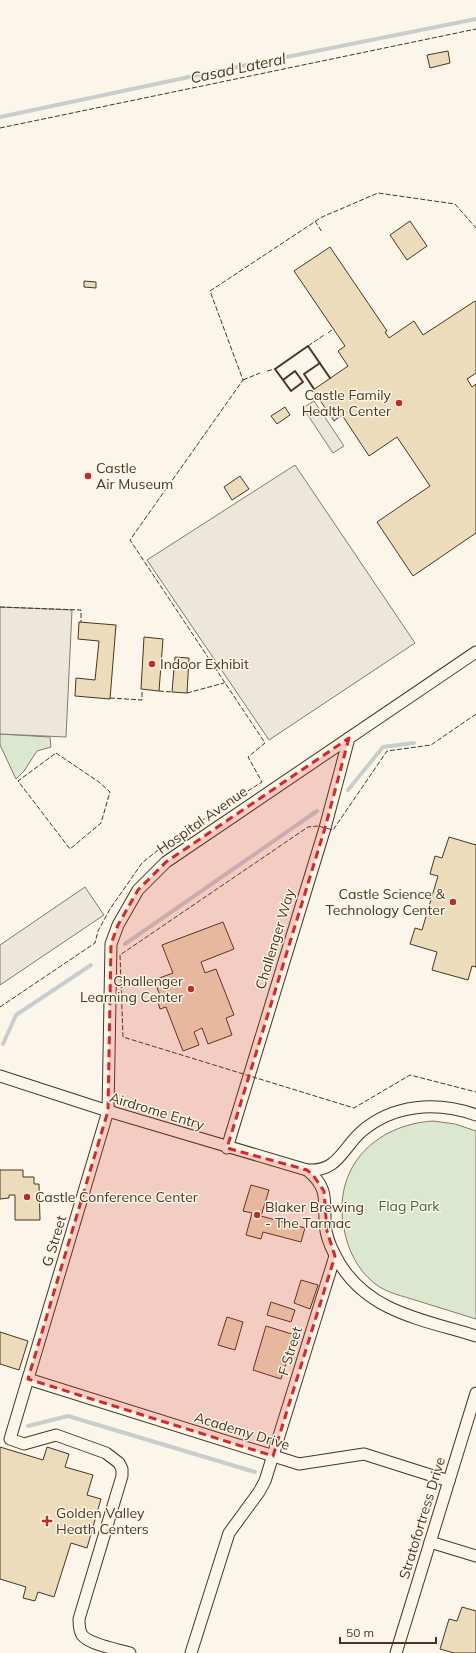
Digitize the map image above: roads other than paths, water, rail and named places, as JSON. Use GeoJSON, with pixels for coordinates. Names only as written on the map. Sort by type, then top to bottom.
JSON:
{"type":"FeatureCollection","features":[{"type":"Feature","properties":{"kind":"street","name":"Hospital Avenue"},"geometry":{"type":"LineString","coordinates":[[108,1112],[111,944],[118,925],[138,890],[166,862],[476,652]]}},
{"type":"Feature","properties":{"kind":"street","name":"Challenger Way"},"geometry":{"type":"LineString","coordinates":[[227,1148],[325,828],[349,738]]}},
{"type":"Feature","properties":{"kind":"street","name":"Airdrome Entry"},"geometry":{"type":"LineString","coordinates":[[0,1076],[108,1112],[227,1148],[307,1170]]}},
{"type":"Feature","properties":{"kind":"street"},"geometry":{"type":"LineString","coordinates":[[307,1170],[321,1170],[327,1168],[341,1156],[354,1139],[369,1126],[384,1117],[399,1112],[423,1106],[456,1109],[476,1115]]}},
{"type":"Feature","properties":{"kind":"street","name":"G Street"},"geometry":{"type":"LineString","coordinates":[[108,1112],[10,1439],[24,1444],[56,1435],[106,1453],[115,1458],[122,1469],[122,1476],[118,1490],[79,1619],[79,1628],[88,1640],[130,1653]]}},
{"type":"Feature","properties":{"kind":"street"},"geometry":{"type":"LineString","coordinates":[[307,1170],[317,1180],[324,1191],[326,1231],[335,1256],[345,1272],[366,1294],[395,1311],[476,1336]]}},
{"type":"Feature","properties":{"kind":"street","name":"F Street"},"geometry":{"type":"LineString","coordinates":[[191,1653],[230,1533],[265,1481],[335,1256]]}},
{"type":"Feature","properties":{"kind":"street","name":"Academy Drive"},"geometry":{"type":"LineString","coordinates":[[28,1379],[298,1464],[364,1454],[449,1481]]}},
{"type":"Feature","properties":{"kind":"street","name":"Stratofortress Drive"},"geometry":{"type":"LineString","coordinates":[[396,1653],[476,1393]]}},
{"type":"Feature","properties":{"kind":"street"},"geometry":{"type":"LineString","coordinates":[[430,1542],[476,1556]]}},
{"type":"Feature","properties":{"kind":"waterway","name":"Casad Lateral"},"geometry":{"type":"LineString","coordinates":[[0,117],[222,70],[476,19]]}},
{"type":"Feature","properties":{"kind":"waterway"},"geometry":{"type":"LineString","coordinates":[[348,790],[383,747],[414,743]]}},
{"type":"Feature","properties":{"kind":"waterway"},"geometry":{"type":"LineString","coordinates":[[125,944],[317,811]]}},
{"type":"Feature","properties":{"kind":"waterway"},"geometry":{"type":"LineString","coordinates":[[3,1044],[16,1015],[91,965]]}},
{"type":"Feature","properties":{"kind":"waterway"},"geometry":{"type":"LineString","coordinates":[[28,1426],[68,1416],[255,1472]]}},
{"type":"Feature","properties":{"kind":"place","name":"Castle Family Health Center"},"geometry":{"type":"Point","coordinates":[399,403]}},
{"type":"Feature","properties":{"kind":"place","name":"Castle Air Museum"},"geometry":{"type":"Point","coordinates":[88,476]}},
{"type":"Feature","properties":{"kind":"place","name":"Indoor Exhibit"},"geometry":{"type":"Point","coordinates":[152,664]}},
{"type":"Feature","properties":{"kind":"place","name":"Castle Science & Technology Center"},"geometry":{"type":"Point","coordinates":[453,902]}},
{"type":"Feature","properties":{"kind":"place","name":"Challenger Learning Center"},"geometry":{"type":"Point","coordinates":[191,989]}},
{"type":"Feature","properties":{"kind":"place","name":"Castle Conference Center"},"geometry":{"type":"Point","coordinates":[27,1197]}},
{"type":"Feature","properties":{"kind":"place","name":"Blaker Brewing - The Tarmac"},"geometry":{"type":"Point","coordinates":[257,1215]}},
{"type":"Feature","properties":{"kind":"place","name":"Golden Valley Heath Centers"},"geometry":{"type":"Point","coordinates":[47,1521]}},
{"type":"Feature","properties":{"kind":"park label","name":"Flag Park"},"geometry":{"type":"Point","coordinates":[409,1206]}}]}
